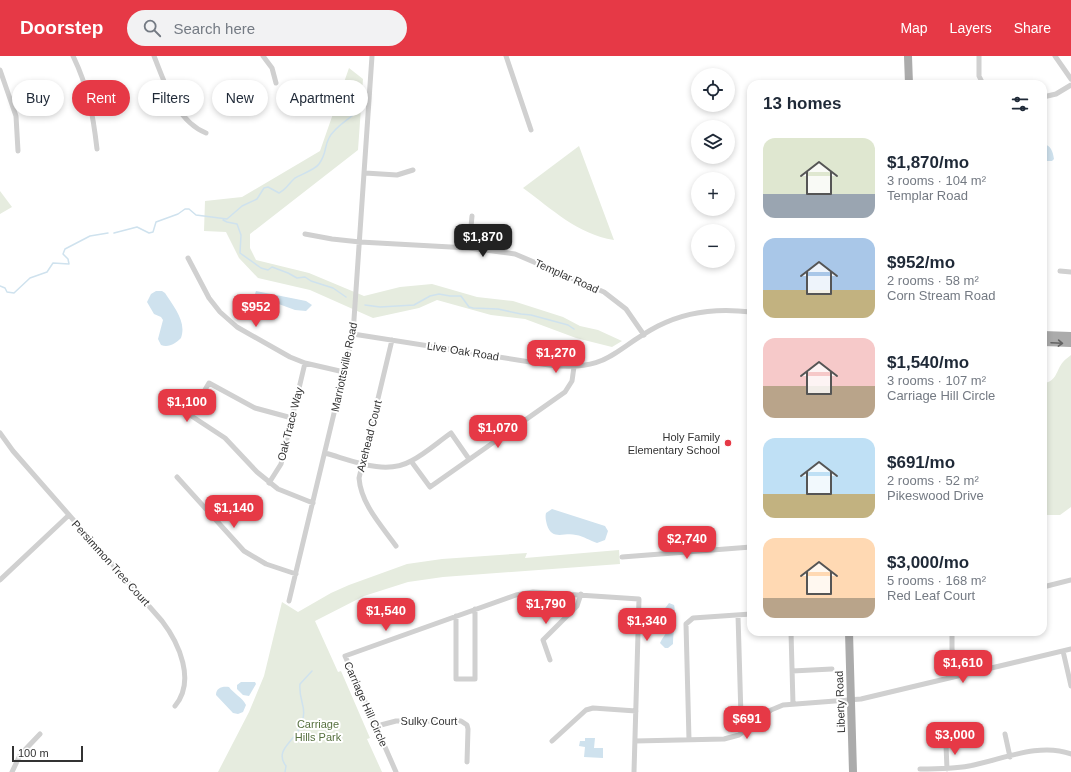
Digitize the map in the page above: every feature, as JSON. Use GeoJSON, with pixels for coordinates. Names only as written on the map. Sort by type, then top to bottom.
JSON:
{"type":"FeatureCollection","features":[{"type":"Feature","properties":{"kind":"main road"},"geometry":{"type":"LineString","coordinates":[[908,56],[909,80]]}},
{"type":"Feature","properties":{"kind":"main road"},"geometry":{"type":"LineString","coordinates":[[1047,335],[1071,336]]}},
{"type":"Feature","properties":{"kind":"main road"},"geometry":{"type":"LineString","coordinates":[[1047,342],[1071,343]]}},
{"type":"Feature","properties":{"kind":"main road","name":"Liberty Road"},"geometry":{"type":"LineString","coordinates":[[849,636],[853,772]]}},
{"type":"Feature","properties":{"kind":"street"},"geometry":{"type":"LineString","coordinates":[[73,56],[85,80],[97,149]]}},
{"type":"Feature","properties":{"kind":"street"},"geometry":{"type":"LineString","coordinates":[[154,56],[172,97],[181,112],[193,126],[206,133]]}},
{"type":"Feature","properties":{"kind":"street"},"geometry":{"type":"LineString","coordinates":[[263,56],[272,68],[276,83]]}},
{"type":"Feature","properties":{"kind":"street","name":"Marriottsville Road"},"geometry":{"type":"LineString","coordinates":[[289,601],[353,334],[372,56]]}},
{"type":"Feature","properties":{"kind":"street"},"geometry":{"type":"LineString","coordinates":[[506,56],[531,130]]}},
{"type":"Feature","properties":{"kind":"street"},"geometry":{"type":"LineString","coordinates":[[979,56],[979,76],[981,80]]}},
{"type":"Feature","properties":{"kind":"street"},"geometry":{"type":"LineString","coordinates":[[1055,56],[1071,79]]}},
{"type":"Feature","properties":{"kind":"street"},"geometry":{"type":"LineString","coordinates":[[0,70],[16,116],[18,151]]}},
{"type":"Feature","properties":{"kind":"street"},"geometry":{"type":"LineString","coordinates":[[1047,96],[1056,94],[1071,85]]}},
{"type":"Feature","properties":{"kind":"street"},"geometry":{"type":"LineString","coordinates":[[364,173],[397,175],[413,170]]}},
{"type":"Feature","properties":{"kind":"street"},"geometry":{"type":"LineString","coordinates":[[469,248],[472,216]]}},
{"type":"Feature","properties":{"kind":"street","name":"Templar Road"},"geometry":{"type":"LineString","coordinates":[[305,234],[360,242],[469,248],[515,254],[604,292],[626,309],[644,335]]}},
{"type":"Feature","properties":{"kind":"street"},"geometry":{"type":"LineString","coordinates":[[188,258],[209,298],[228,319],[237,326],[290,357],[305,363],[344,372]]}},
{"type":"Feature","properties":{"kind":"street"},"geometry":{"type":"LineString","coordinates":[[1060,271],[1071,272]]}},
{"type":"Feature","properties":{"kind":"street","name":"Live Oak Road"},"geometry":{"type":"LineString","coordinates":[[353,334],[550,365],[574,367],[592,365],[604,361],[644,335],[666,323],[694,314],[724,310],[747,312]]}},
{"type":"Feature","properties":{"kind":"street","name":"Axehead Court"},"geometry":{"type":"LineString","coordinates":[[392,340],[358,478],[360,492],[365,503],[396,546]]}},
{"type":"Feature","properties":{"kind":"street","name":"Oak Trace Way"},"geometry":{"type":"LineString","coordinates":[[269,482],[281,464],[305,363]]}},
{"type":"Feature","properties":{"kind":"street"},"geometry":{"type":"LineString","coordinates":[[411,461],[430,487],[565,392],[572,382],[574,367]]}},
{"type":"Feature","properties":{"kind":"street"},"geometry":{"type":"LineString","coordinates":[[292,418],[255,408],[209,383],[190,415],[225,438],[269,482],[291,496],[313,503]]}},
{"type":"Feature","properties":{"kind":"street","name":"Persimmon Tree Court"},"geometry":{"type":"LineString","coordinates":[[0,433],[13,451],[69,516],[162,621],[174,638],[180,653],[184,672],[182,694],[175,706]]}},
{"type":"Feature","properties":{"kind":"street"},"geometry":{"type":"LineString","coordinates":[[325,453],[380,467],[395,467],[411,461],[451,433],[469,459]]}},
{"type":"Feature","properties":{"kind":"street"},"geometry":{"type":"LineString","coordinates":[[177,477],[244,551],[266,564],[296,574]]}},
{"type":"Feature","properties":{"kind":"street"},"geometry":{"type":"LineString","coordinates":[[0,580],[69,516]]}},
{"type":"Feature","properties":{"kind":"street"},"geometry":{"type":"LineString","coordinates":[[622,557],[747,547]]}},
{"type":"Feature","properties":{"kind":"street"},"geometry":{"type":"LineString","coordinates":[[1047,586],[1071,580]]}},
{"type":"Feature","properties":{"kind":"street","name":"Carriage Hill Circle"},"geometry":{"type":"LineString","coordinates":[[396,772],[377,726],[344,656],[525,593],[542,592],[639,599],[634,772]]}},
{"type":"Feature","properties":{"kind":"street"},"geometry":{"type":"LineString","coordinates":[[550,660],[543,640],[577,606],[581,594]]}},
{"type":"Feature","properties":{"kind":"street"},"geometry":{"type":"LineString","coordinates":[[456,616],[456,679],[475,679],[476,609]]}},
{"type":"Feature","properties":{"kind":"street"},"geometry":{"type":"LineString","coordinates":[[689,740],[686,624],[693,618],[747,614]]}},
{"type":"Feature","properties":{"kind":"street"},"geometry":{"type":"LineString","coordinates":[[738,615],[741,717],[748,729]]}},
{"type":"Feature","properties":{"kind":"street"},"geometry":{"type":"LineString","coordinates":[[791,636],[793,704]]}},
{"type":"Feature","properties":{"kind":"street"},"geometry":{"type":"LineString","coordinates":[[952,636],[952,649],[958,676]]}},
{"type":"Feature","properties":{"kind":"street"},"geometry":{"type":"LineString","coordinates":[[635,741],[733,738],[748,729],[771,710],[783,705],[851,701],[1071,649]]}},
{"type":"Feature","properties":{"kind":"street"},"geometry":{"type":"LineString","coordinates":[[1063,651],[1071,686]]}},
{"type":"Feature","properties":{"kind":"street"},"geometry":{"type":"LineString","coordinates":[[792,671],[832,669]]}},
{"type":"Feature","properties":{"kind":"street"},"geometry":{"type":"LineString","coordinates":[[552,741],[586,710],[593,708],[636,711]]}},
{"type":"Feature","properties":{"kind":"street","name":"Sulky Court"},"geometry":{"type":"LineString","coordinates":[[377,726],[396,721],[461,721],[468,729],[467,762]]}},
{"type":"Feature","properties":{"kind":"street"},"geometry":{"type":"LineString","coordinates":[[12,772],[20,754],[40,734]]}},
{"type":"Feature","properties":{"kind":"street"},"geometry":{"type":"LineString","coordinates":[[1005,734],[1010,757]]}},
{"type":"Feature","properties":{"kind":"street"},"geometry":{"type":"LineString","coordinates":[[946,744],[947,769]]}},
{"type":"Feature","properties":{"kind":"street"},"geometry":{"type":"LineString","coordinates":[[920,770],[947,769],[1048,750],[1071,754]]}},
{"type":"Feature","properties":{"kind":"green space"},"geometry":{"type":"Polygon","coordinates":[[[349,68],[363,79],[363,80],[345,80],[349,68]]]}},
{"type":"Feature","properties":{"kind":"green space"},"geometry":{"type":"Polygon","coordinates":[[[332,116],[360,116],[358,150],[250,234],[250,248],[256,260],[309,273],[364,296],[400,287],[432,284],[477,297],[513,301],[563,317],[580,326],[598,330],[622,341],[612,347],[576,338],[525,319],[491,315],[437,300],[419,308],[373,318],[310,290],[258,278],[239,258],[226,232],[204,231],[205,201],[242,197],[320,151],[332,116]]]}},
{"type":"Feature","properties":{"kind":"green space"},"geometry":{"type":"Polygon","coordinates":[[[579,146],[614,240],[588,232],[566,220],[523,188],[579,146]]]}},
{"type":"Feature","properties":{"kind":"green space"},"geometry":{"type":"Polygon","coordinates":[[[0,191],[12,207],[0,214],[0,191]]]}},
{"type":"Feature","properties":{"kind":"green space"},"geometry":{"type":"Polygon","coordinates":[[[1071,355],[1071,507],[1060,515],[1047,515],[1047,382],[1054,378],[1065,360],[1071,355]]]}},
{"type":"Feature","properties":{"kind":"green space","name":"Carriage Hills Park"},"geometry":{"type":"Polygon","coordinates":[[[619,550],[620,564],[443,577],[408,582],[364,596],[315,621],[338,672],[341,671],[370,738],[367,739],[382,772],[218,772],[249,712],[264,676],[282,602],[298,612],[331,593],[349,585],[407,564],[442,559],[527,553],[525,558],[619,550]]]}},
{"type":"Feature","properties":{"kind":"water"},"geometry":{"type":"Polygon","coordinates":[[[1047,146],[1051,149],[1053,154],[1054,159],[1052,161],[1047,161],[1047,146]]]}},
{"type":"Feature","properties":{"kind":"water"},"geometry":{"type":"Polygon","coordinates":[[[156,291],[162,291],[165,293],[181,320],[181,338],[170,345],[161,345],[158,339],[163,320],[161,317],[154,314],[147,302],[151,294],[156,291]]]}},
{"type":"Feature","properties":{"kind":"water"},"geometry":{"type":"Polygon","coordinates":[[[256,291],[306,301],[312,305],[306,311],[295,310],[257,296],[255,294],[256,291]]]}},
{"type":"Feature","properties":{"kind":"water"},"geometry":{"type":"Polygon","coordinates":[[[552,509],[605,526],[608,531],[605,540],[597,543],[584,537],[572,534],[559,535],[552,533],[547,525],[546,513],[552,509]]]}},
{"type":"Feature","properties":{"kind":"water"},"geometry":{"type":"Polygon","coordinates":[[[669,603],[675,607],[673,644],[668,648],[665,648],[660,643],[670,626],[663,611],[669,603]]]}},
{"type":"Feature","properties":{"kind":"water"},"geometry":{"type":"Polygon","coordinates":[[[241,682],[255,682],[256,684],[249,696],[243,695],[237,689],[237,685],[241,682]]]}},
{"type":"Feature","properties":{"kind":"water"},"geometry":{"type":"Polygon","coordinates":[[[229,687],[243,700],[246,705],[243,712],[238,714],[233,713],[216,695],[220,688],[229,687]]]}},
{"type":"Feature","properties":{"kind":"water"},"geometry":{"type":"Polygon","coordinates":[[[585,738],[595,738],[594,748],[603,748],[603,758],[584,757],[585,747],[579,746],[580,741],[585,741],[585,738]]]}},
{"type":"Feature","properties":{"kind":"waterway"},"geometry":{"type":"LineString","coordinates":[[114,233],[137,227],[149,233],[153,232],[156,222],[178,214],[185,209],[189,209],[196,215],[227,219],[242,206],[257,199],[264,188],[268,187],[279,193],[295,178],[317,166],[323,157],[327,141],[331,134],[352,116]]}},
{"type":"Feature","properties":{"kind":"waterway"},"geometry":{"type":"LineString","coordinates":[[223,220],[237,224],[241,235],[240,253],[261,268],[268,270],[272,267],[297,278],[305,277],[311,281],[333,288],[346,297]]}},
{"type":"Feature","properties":{"kind":"waterway"},"geometry":{"type":"LineString","coordinates":[[0,286],[5,288],[7,292],[14,293],[30,278],[47,272],[53,263],[69,264],[68,259],[63,254],[65,249],[90,236],[108,233]]}},
{"type":"Feature","properties":{"kind":"waterway"},"geometry":{"type":"LineString","coordinates":[[365,305],[380,307],[414,305],[430,296],[439,294],[461,296],[469,307],[498,309],[531,315],[568,325],[574,329]]}},
{"type":"Feature","properties":{"kind":"waterway"},"geometry":{"type":"LineString","coordinates":[[285,772],[286,766],[283,761],[283,751],[299,729],[304,715],[300,684],[312,671]]}},
{"type":"Feature","properties":{"kind":"place","name":"Holy Family Elementary School"},"geometry":{"type":"Point","coordinates":[728,443]}}]}
